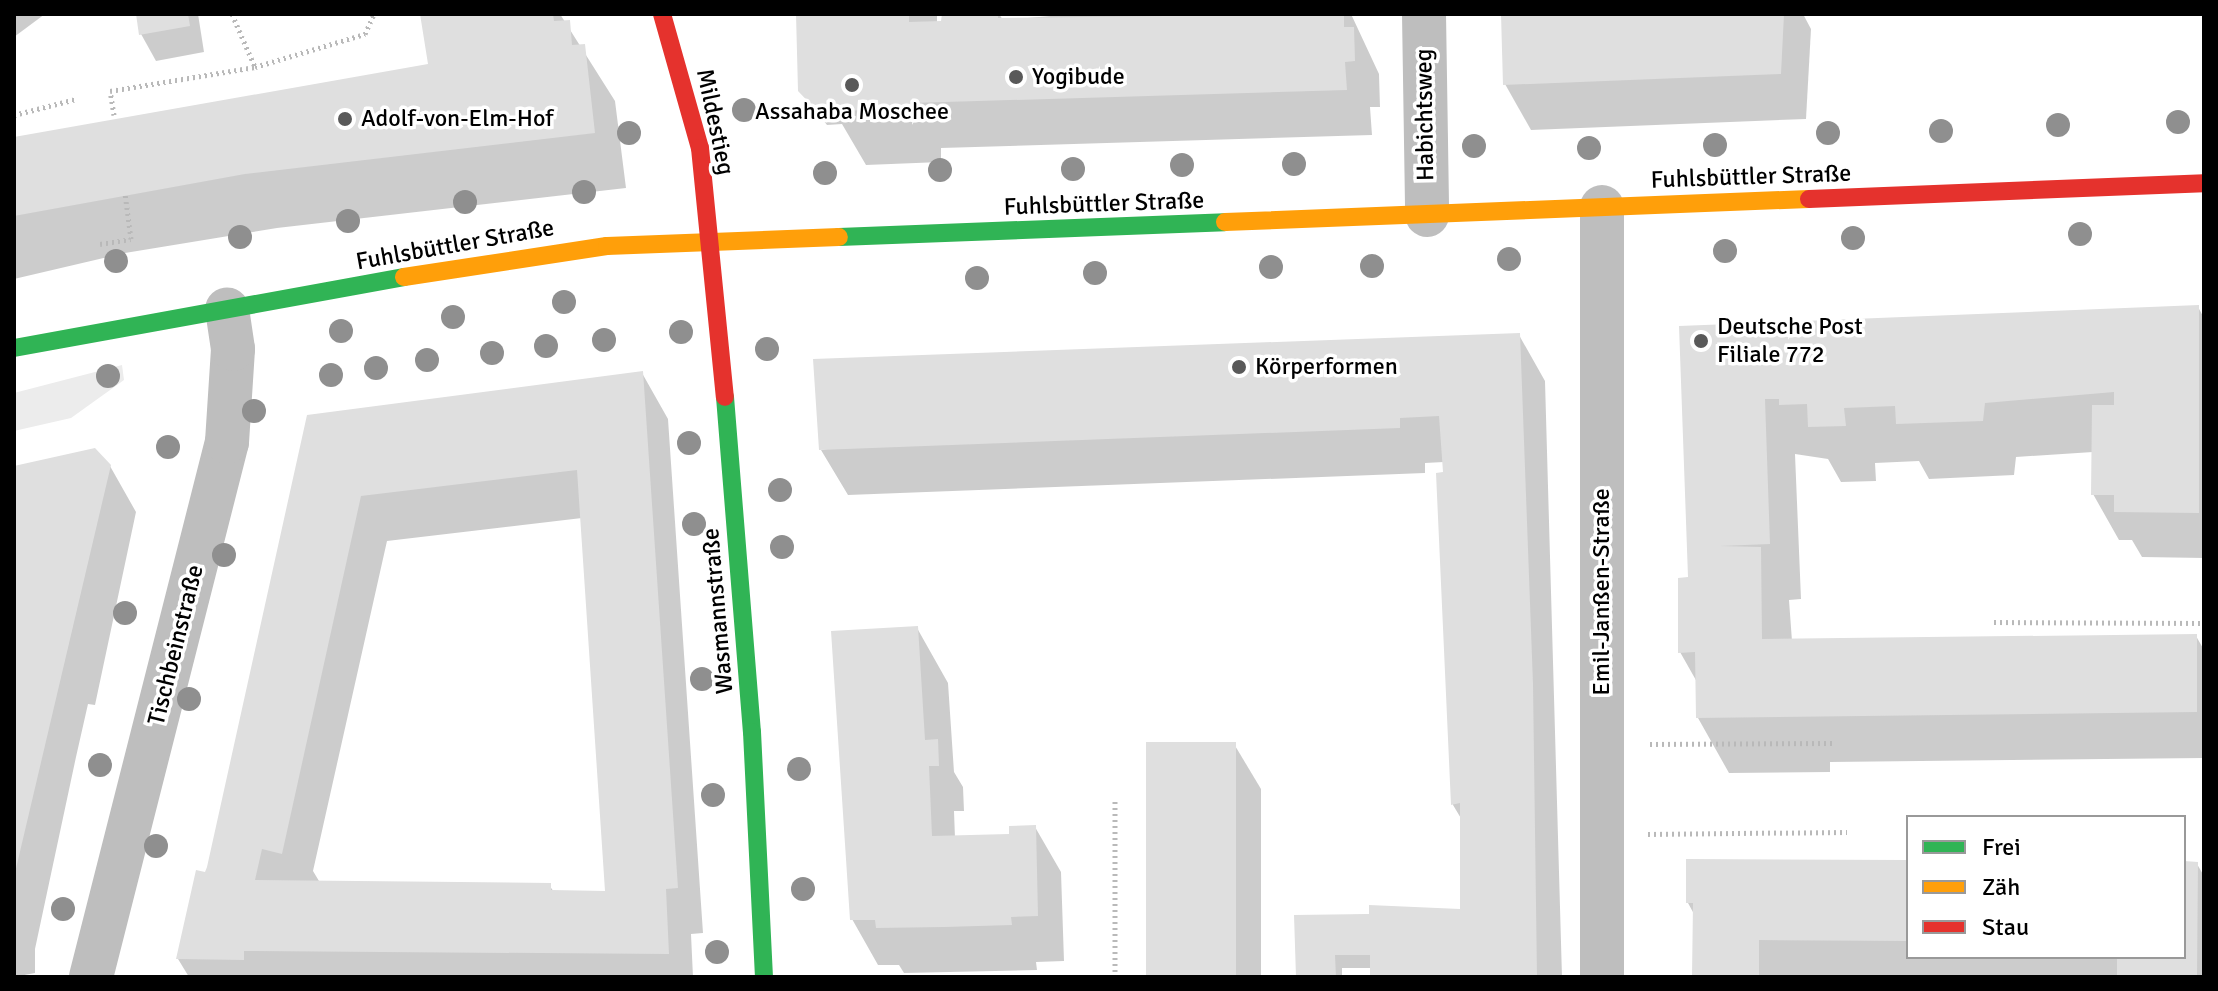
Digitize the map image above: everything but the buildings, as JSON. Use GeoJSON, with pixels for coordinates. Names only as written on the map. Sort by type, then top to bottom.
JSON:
{"type":"FeatureCollection","features":[{"type":"Feature","properties":{"kind":"main road","name":"Mildestieg"},"geometry":{"type":"LineString","coordinates":[[662,14],[700,148],[713,242]]}},
{"type":"Feature","properties":{"kind":"main road","name":"Fuhlsbüttler Straße"},"geometry":{"type":"LineString","coordinates":[[14,348],[535,253],[713,242],[2204,183]]}},
{"type":"Feature","properties":{"kind":"main road","name":"Wasmannstraße"},"geometry":{"type":"LineString","coordinates":[[713,242],[752,732],[764,977]]}},
{"type":"Feature","properties":{"kind":"street","name":"Habichtsweg"},"geometry":{"type":"LineString","coordinates":[[1424,14],[1427,215]]}},
{"type":"Feature","properties":{"kind":"street","name":"Emil-Janßen-Straße"},"geometry":{"type":"LineString","coordinates":[[1602,207],[1602,977]]}},
{"type":"Feature","properties":{"kind":"street","name":"Tischbeinstraße"},"geometry":{"type":"LineString","coordinates":[[91,977],[227,442],[233,349],[227,309]]}},
{"type":"Feature","properties":{"kind":"path"},"geometry":{"type":"LineString","coordinates":[[232,14],[255,67]]}},
{"type":"Feature","properties":{"kind":"path"},"geometry":{"type":"LineString","coordinates":[[114,115],[110,91],[255,67],[365,34],[374,14]]}},
{"type":"Feature","properties":{"kind":"path"},"geometry":{"type":"LineString","coordinates":[[14,115],[76,99]]}},
{"type":"Feature","properties":{"kind":"path"},"geometry":{"type":"LineString","coordinates":[[100,244],[131,239],[125,193]]}},
{"type":"Feature","properties":{"kind":"path"},"geometry":{"type":"LineString","coordinates":[[1994,622],[2204,623]]}},
{"type":"Feature","properties":{"kind":"path"},"geometry":{"type":"LineString","coordinates":[[1602,744],[1833,743]]}},
{"type":"Feature","properties":{"kind":"path"},"geometry":{"type":"LineString","coordinates":[[1115,801],[1115,977]]}},
{"type":"Feature","properties":{"kind":"path"},"geometry":{"type":"LineString","coordinates":[[1602,835],[1847,832]]}},
{"type":"Feature","properties":{"kind":"shaded area"},"geometry":{"type":"Polygon","coordinates":[[[122,365],[124,380],[71,418],[14,431],[14,393],[122,365]]]}},
{"type":"Feature","properties":{"kind":"traffic: fast"},"geometry":{"type":"LineString","coordinates":[[839,237],[1225,222]]}},
{"type":"Feature","properties":{"kind":"traffic: fast"},"geometry":{"type":"LineString","coordinates":[[14,348],[404,277]]}},
{"type":"Feature","properties":{"kind":"traffic: fast"},"geometry":{"type":"LineString","coordinates":[[725,397],[752,732],[764,977]]}},
{"type":"Feature","properties":{"kind":"traffic: slow"},"geometry":{"type":"LineString","coordinates":[[1225,222],[1809,199]]}},
{"type":"Feature","properties":{"kind":"traffic: slow"},"geometry":{"type":"LineString","coordinates":[[404,277],[607,246],[839,237]]}},
{"type":"Feature","properties":{"kind":"traffic: jam"},"geometry":{"type":"LineString","coordinates":[[662,14],[700,148],[725,397]]}},
{"type":"Feature","properties":{"kind":"traffic: jam"},"geometry":{"type":"LineString","coordinates":[[1809,199],[2204,183]]}},
{"type":"Feature","properties":{"kind":"place","name":"Yogibude"},"geometry":{"type":"Point","coordinates":[1016,77]}},
{"type":"Feature","properties":{"kind":"place","name":"Assahaba Moschee"},"geometry":{"type":"Point","coordinates":[852,85]}},
{"type":"Feature","properties":{"kind":"place","name":"Adolf-von-Elm-Hof"},"geometry":{"type":"Point","coordinates":[345,119]}},
{"type":"Feature","properties":{"kind":"place","name":"Deutsche Post Filiale 772"},"geometry":{"type":"Point","coordinates":[1701,341]}},
{"type":"Feature","properties":{"kind":"place","name":"Körperformen"},"geometry":{"type":"Point","coordinates":[1239,367]}}]}
